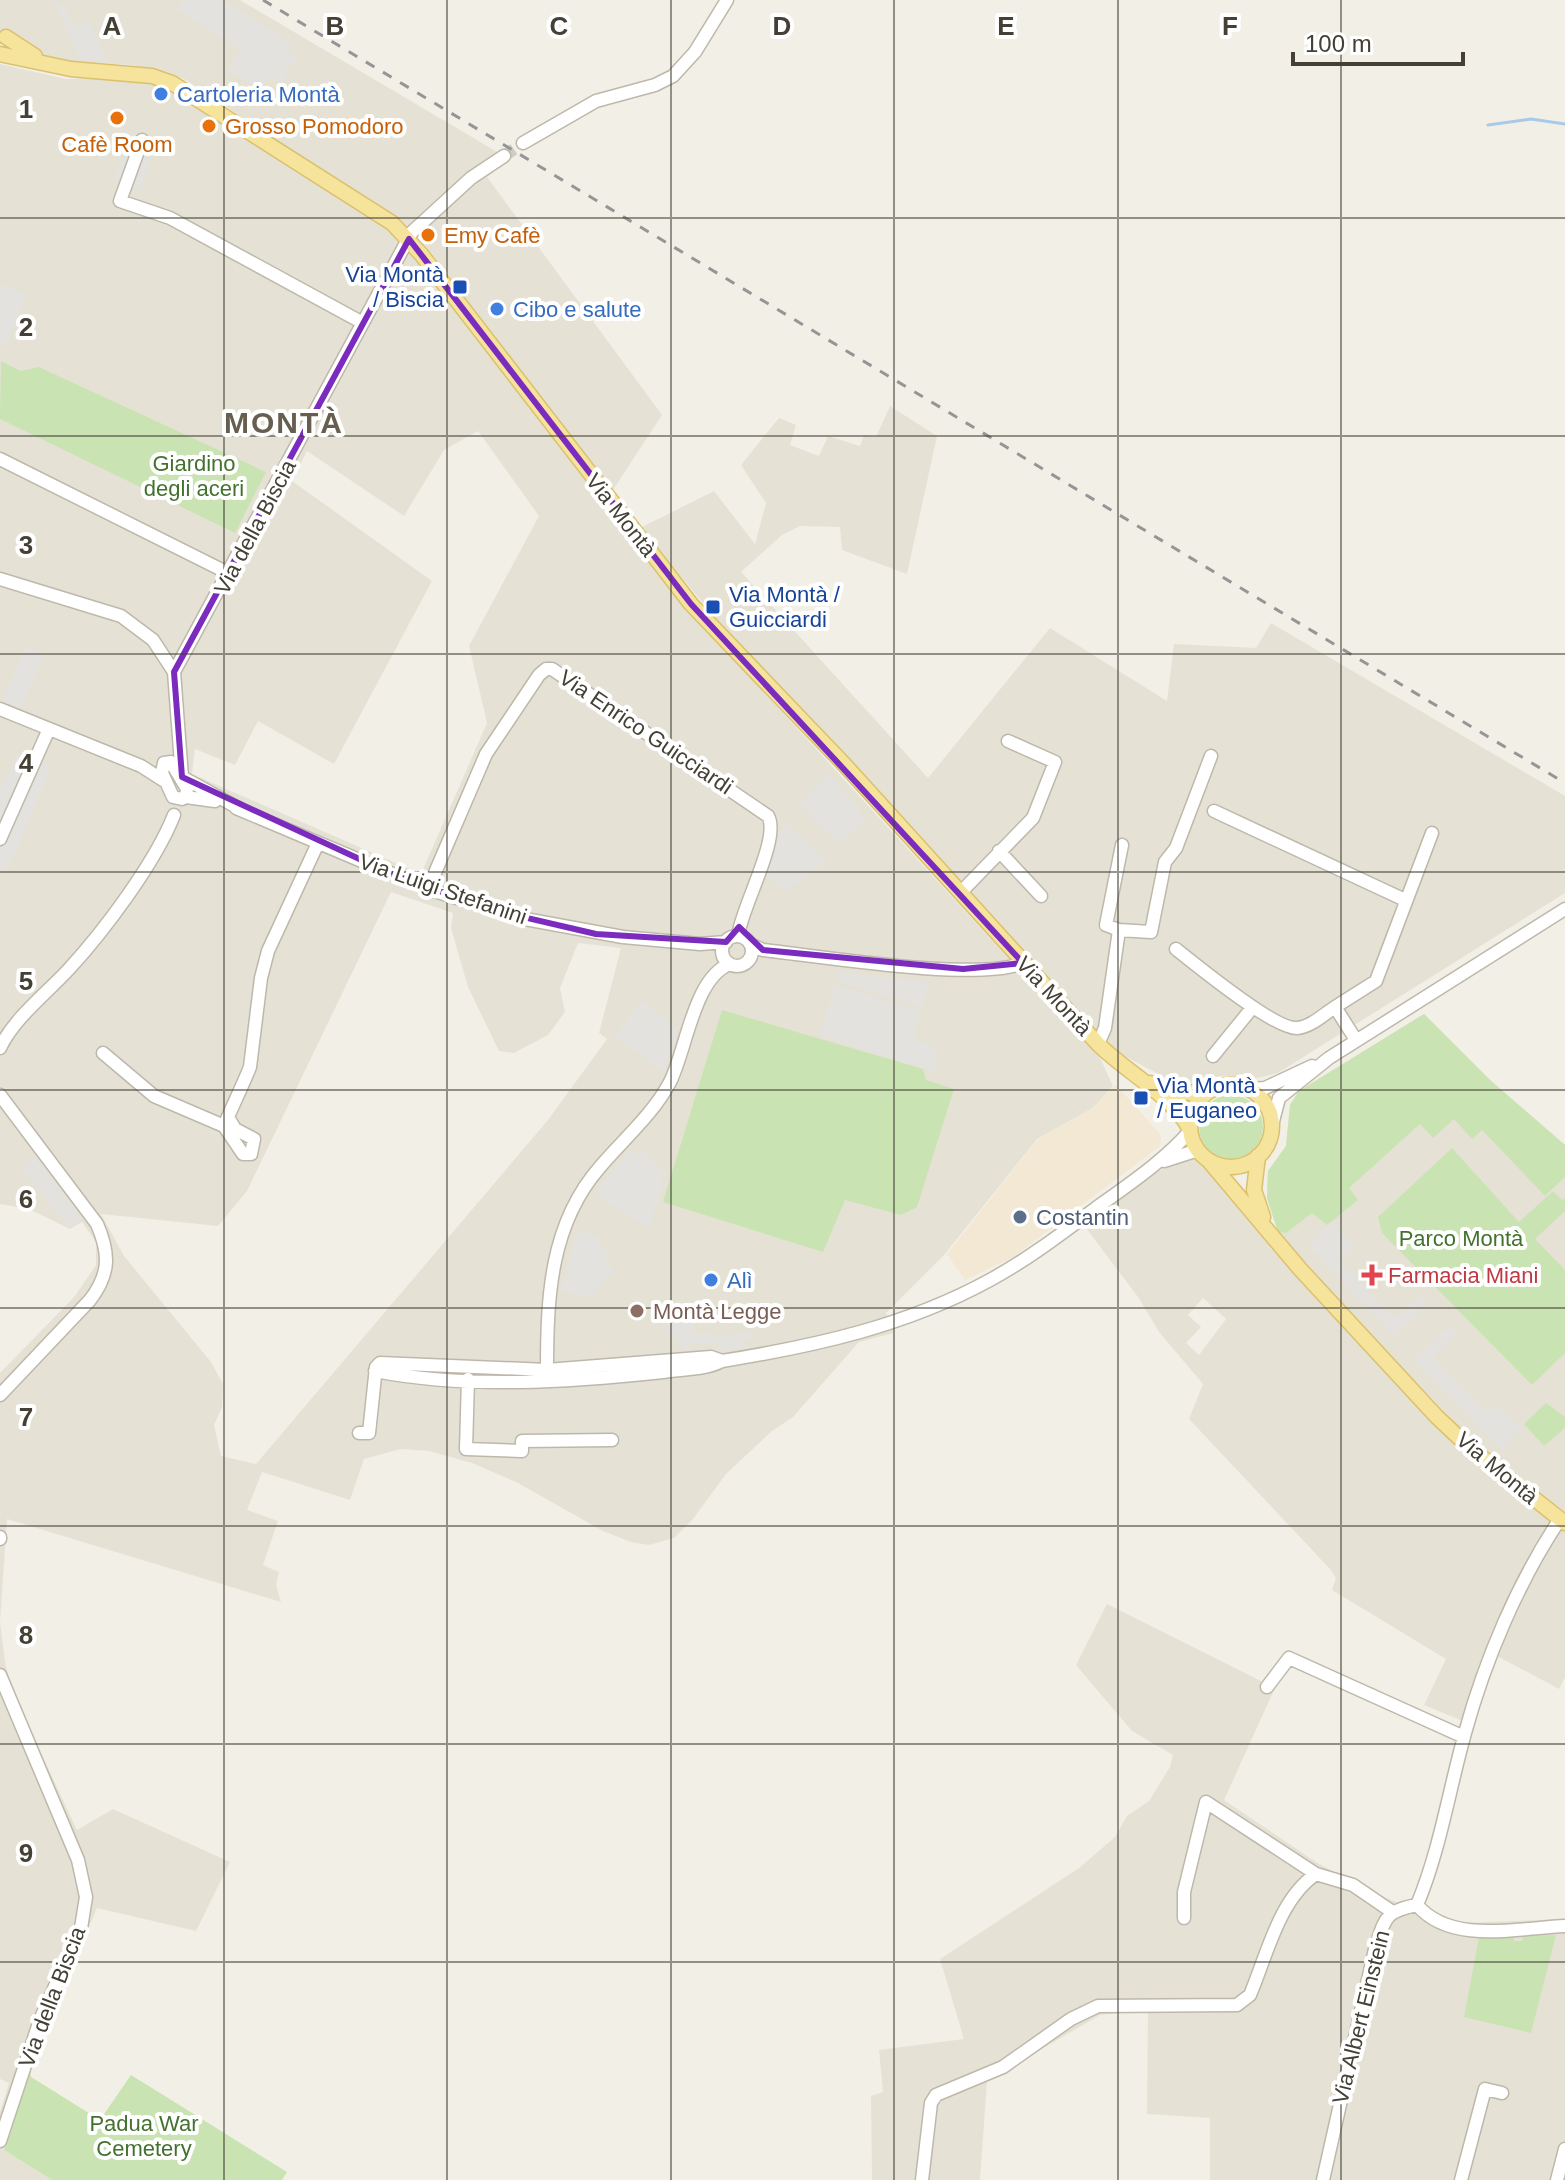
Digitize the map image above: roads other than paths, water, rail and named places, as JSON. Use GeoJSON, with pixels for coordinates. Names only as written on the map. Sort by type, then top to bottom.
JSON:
{"type":"FeatureCollection","features":[{"type":"Feature","properties":{"kind":"main road","name":"Via Montà"},"geometry":{"type":"LineString","coordinates":[[2,42],[53,65],[152,76],[172,83],[392,223],[409,239],[691,604],[961,892],[1098,1044],[1127,1072],[1179,1112],[1203,1156],[1437,1417],[1470,1448],[1563,1521]]}},
{"type":"Feature","properties":{"kind":"main road","name":"Via Montà"},"geometry":{"type":"LineString","coordinates":[[1127,1072],[1177,1093],[1208,1092],[1221,1086],[1248,1089]]}},
{"type":"Feature","properties":{"kind":"main road"},"geometry":{"type":"LineString","coordinates":[[1248,1089],[1263,1100],[1272,1125]]}},
{"type":"Feature","properties":{"kind":"main road"},"geometry":{"type":"LineString","coordinates":[[1190,1129],[1194,1107],[1208,1092]]}},
{"type":"Feature","properties":{"kind":"main road","name":"Via Montà"},"geometry":{"type":"LineString","coordinates":[[1269,1232],[1254,1190],[1258,1156],[1266,1148],[1272,1125]]}},
{"type":"Feature","properties":{"kind":"main road"},"geometry":{"type":"LineString","coordinates":[[1203,1156],[1229,1167],[1258,1156]]}},
{"type":"Feature","properties":{"kind":"street"},"geometry":{"type":"LineString","coordinates":[[523,143],[589,104],[655,85],[673,76],[695,52],[727,0]]}},
{"type":"Feature","properties":{"kind":"street"},"geometry":{"type":"LineString","coordinates":[[142,140],[120,201],[170,218],[363,323]]}},
{"type":"Feature","properties":{"kind":"street","name":"Via della Biscia"},"geometry":{"type":"LineString","coordinates":[[174,672],[230,574],[409,239],[442,203],[504,156]]}},
{"type":"Feature","properties":{"kind":"street"},"geometry":{"type":"LineString","coordinates":[[0,459],[230,574]]}},
{"type":"Feature","properties":{"kind":"street"},"geometry":{"type":"LineString","coordinates":[[0,579],[121,616],[153,640],[174,672],[182,777],[181,798],[157,851],[76,961],[13,1029],[0,1048]]}},
{"type":"Feature","properties":{"kind":"street","name":"Via Enrico Guicciardi"},"geometry":{"type":"LineString","coordinates":[[428,889],[486,754],[534,681],[546,669],[552,669],[768,816],[771,821],[769,838],[732,939]]}},
{"type":"Feature","properties":{"kind":"street"},"geometry":{"type":"LineString","coordinates":[[0,709],[48,731],[141,766],[166,782],[181,798]]}},
{"type":"Feature","properties":{"kind":"street"},"geometry":{"type":"LineString","coordinates":[[0,839],[48,731]]}},
{"type":"Feature","properties":{"kind":"street"},"geometry":{"type":"LineString","coordinates":[[166,782],[166,762],[179,736]]}},
{"type":"Feature","properties":{"kind":"street"},"geometry":{"type":"LineString","coordinates":[[961,892],[1033,818],[1055,762],[1008,741]]}},
{"type":"Feature","properties":{"kind":"street"},"geometry":{"type":"LineString","coordinates":[[1122,845],[1106,925],[1119,930],[1151,932],[1165,862],[1176,848],[1211,756]]}},
{"type":"Feature","properties":{"kind":"street"},"geometry":{"type":"LineString","coordinates":[[141,766],[174,763],[182,777]]}},
{"type":"Feature","properties":{"kind":"street","name":"Via Luigi Stefanini"},"geometry":{"type":"LineString","coordinates":[[182,777],[242,810],[428,889],[563,928],[700,944],[732,939]]}},
{"type":"Feature","properties":{"kind":"street","name":"Via Luigi Stefanini"},"geometry":{"type":"LineString","coordinates":[[181,798],[207,799],[242,810]]}},
{"type":"Feature","properties":{"kind":"street"},"geometry":{"type":"LineString","coordinates":[[1214,811],[1405,900]]}},
{"type":"Feature","properties":{"kind":"street"},"geometry":{"type":"LineString","coordinates":[[1176,949],[1252,1008],[1291,1028],[1307,1026],[1376,981],[1432,833]]}},
{"type":"Feature","properties":{"kind":"street"},"geometry":{"type":"LineString","coordinates":[[103,1053],[154,1096],[226,1122],[250,1067],[261,978],[268,951],[318,843]]}},
{"type":"Feature","properties":{"kind":"street"},"geometry":{"type":"LineString","coordinates":[[999,851],[1041,896]]}},
{"type":"Feature","properties":{"kind":"street"},"geometry":{"type":"LineString","coordinates":[[1272,1125],[1279,1098],[1329,1058],[1565,909]]}},
{"type":"Feature","properties":{"kind":"street"},"geometry":{"type":"LineString","coordinates":[[1098,1044],[1105,1028],[1119,930]]}},
{"type":"Feature","properties":{"kind":"street"},"geometry":{"type":"LineString","coordinates":[[547,1370],[551,1274],[572,1210],[587,1183],[668,1085],[711,978],[726,961],[732,939],[755,950],[963,969],[1001,968],[1023,963]]}},
{"type":"Feature","properties":{"kind":"street","name":"Via Luigi Stefanini"},"geometry":{"type":"LineString","coordinates":[[700,944],[726,961]]}},
{"type":"Feature","properties":{"kind":"street"},"geometry":{"type":"LineString","coordinates":[[726,961],[744,965],[755,950]]}},
{"type":"Feature","properties":{"kind":"street"},"geometry":{"type":"LineString","coordinates":[[1335,1007],[1356,1040]]}},
{"type":"Feature","properties":{"kind":"street"},"geometry":{"type":"LineString","coordinates":[[1213,1056],[1252,1008]]}},
{"type":"Feature","properties":{"kind":"street"},"geometry":{"type":"LineString","coordinates":[[1248,1089],[1265,1088],[1329,1058]]}},
{"type":"Feature","properties":{"kind":"street"},"geometry":{"type":"LineString","coordinates":[[0,1095],[97,1224],[106,1246],[108,1265],[103,1283],[90,1300],[0,1395]]}},
{"type":"Feature","properties":{"kind":"street"},"geometry":{"type":"LineString","coordinates":[[375,1369],[468,1379],[590,1378],[712,1366],[722,1361],[862,1332],[940,1304],[1018,1263],[1150,1167],[1190,1129]]}},
{"type":"Feature","properties":{"kind":"street"},"geometry":{"type":"LineString","coordinates":[[1150,1167],[1181,1153],[1203,1156]]}},
{"type":"Feature","properties":{"kind":"street"},"geometry":{"type":"LineString","coordinates":[[375,1369],[385,1363],[443,1368],[547,1370],[711,1357],[722,1361]]}},
{"type":"Feature","properties":{"kind":"street"},"geometry":{"type":"LineString","coordinates":[[443,1368],[468,1379]]}},
{"type":"Feature","properties":{"kind":"street"},"geometry":{"type":"LineString","coordinates":[[359,1433],[369,1433],[375,1369]]}},
{"type":"Feature","properties":{"kind":"street"},"geometry":{"type":"LineString","coordinates":[[468,1379],[485,1369]]}},
{"type":"Feature","properties":{"kind":"street"},"geometry":{"type":"LineString","coordinates":[[522,1380],[547,1370],[590,1378]]}},
{"type":"Feature","properties":{"kind":"street"},"geometry":{"type":"LineString","coordinates":[[468,1379],[466,1449],[522,1451],[522,1441],[612,1440]]}},
{"type":"Feature","properties":{"kind":"street"},"geometry":{"type":"LineString","coordinates":[[1563,1521],[1502,1632],[1464,1737],[1432,1866],[1417,1905],[1428,1918],[1450,1928],[1474,1930],[1565,1926]]}},
{"type":"Feature","properties":{"kind":"street"},"geometry":{"type":"LineString","coordinates":[[1267,1687],[1289,1658],[1464,1737]]}},
{"type":"Feature","properties":{"kind":"street","name":"Via della Biscia"},"geometry":{"type":"LineString","coordinates":[[0,1675],[78,1860],[86,1897],[81,1928],[40,2020],[0,2141]]}},
{"type":"Feature","properties":{"kind":"street"},"geometry":{"type":"LineString","coordinates":[[1184,1918],[1184,1892],[1206,1802],[1316,1874],[1353,1885],[1391,1911]]}},
{"type":"Feature","properties":{"kind":"street"},"geometry":{"type":"LineString","coordinates":[[922,2180],[931,2103],[936,2095],[1003,2067],[1071,2019],[1098,2006],[1237,2005],[1250,1995],[1288,1904],[1302,1883],[1316,1874]]}},
{"type":"Feature","properties":{"kind":"street","name":"Via Albert Einstein"},"geometry":{"type":"LineString","coordinates":[[1323,2180],[1375,1949],[1391,1911],[1417,1905]]}},
{"type":"Feature","properties":{"kind":"street"},"geometry":{"type":"LineString","coordinates":[[1461,2180],[1485,2089],[1502,2093]]}},
{"type":"Feature","properties":{"kind":"street"},"geometry":{"type":"LineString","coordinates":[[1557,2180],[1565,2149]]}},
{"type":"Feature","properties":{"kind":"waterway"},"geometry":{"type":"LineString","coordinates":[[1488,125],[1531,119],[1565,124]]}},
{"type":"Feature","properties":{"kind":"tunnel"},"geometry":{"type":"LineString","coordinates":[[504,156],[523,143]]}},
{"type":"Feature","properties":{"kind":"railway"},"geometry":{"type":"LineString","coordinates":[[263,0],[1565,783]]}},
{"type":"Feature","properties":{"kind":"place","name":"Cartoleria Montà"},"geometry":{"type":"Point","coordinates":[161,94]}},
{"type":"Feature","properties":{"kind":"place","name":"Cafè Room"},"geometry":{"type":"Point","coordinates":[117,118]}},
{"type":"Feature","properties":{"kind":"place","name":"Grosso Pomodoro"},"geometry":{"type":"Point","coordinates":[209,126]}},
{"type":"Feature","properties":{"kind":"place","name":"Emy Cafè"},"geometry":{"type":"Point","coordinates":[428,235]}},
{"type":"Feature","properties":{"kind":"place","name":"Via Montà / Biscia"},"geometry":{"type":"Point","coordinates":[460,287]}},
{"type":"Feature","properties":{"kind":"place","name":"Cibo e salute"},"geometry":{"type":"Point","coordinates":[497,309]}},
{"type":"Feature","properties":{"kind":"place","name":"Via Montà / Guicciardi"},"geometry":{"type":"Point","coordinates":[713,607]}},
{"type":"Feature","properties":{"kind":"place","name":"Via Montà / Euganeo"},"geometry":{"type":"Point","coordinates":[1141,1098]}},
{"type":"Feature","properties":{"kind":"place","name":"Costantin"},"geometry":{"type":"Point","coordinates":[1020,1217]}},
{"type":"Feature","properties":{"kind":"place","name":"Farmacia Miani"},"geometry":{"type":"Point","coordinates":[1372,1275]}},
{"type":"Feature","properties":{"kind":"place","name":"Alì"},"geometry":{"type":"Point","coordinates":[711,1280]}},
{"type":"Feature","properties":{"kind":"place","name":"Montà Legge"},"geometry":{"type":"Point","coordinates":[637,1311]}},
{"type":"Feature","properties":{"kind":"district","name":"MONTÀ"},"geometry":{"type":"Point","coordinates":[284,422]}},
{"type":"Feature","properties":{"kind":"park label","name":"Giardino degli aceri"},"geometry":{"type":"Point","coordinates":[194,476]}},
{"type":"Feature","properties":{"kind":"park label","name":"Parco Montà"},"geometry":{"type":"Point","coordinates":[1461,1238]}},
{"type":"Feature","properties":{"kind":"park label","name":"Padua War Cemetery"},"geometry":{"type":"Point","coordinates":[144,2136]}}]}
